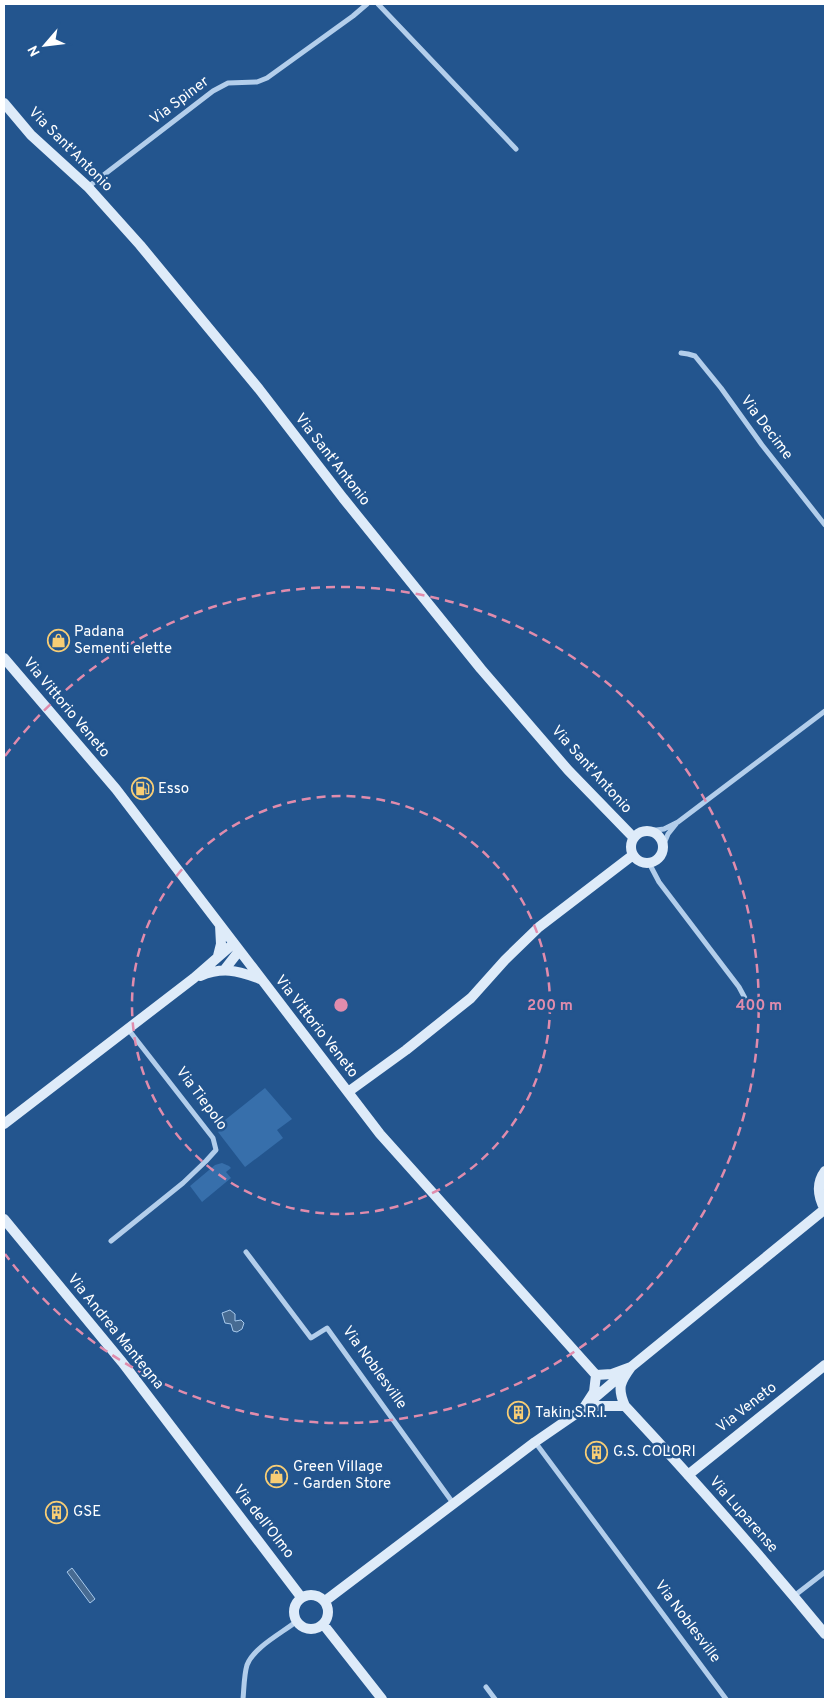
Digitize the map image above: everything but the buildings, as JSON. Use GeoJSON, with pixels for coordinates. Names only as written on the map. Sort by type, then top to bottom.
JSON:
{"type":"FeatureCollection","features":[{"type":"Feature","properties":{"kind":"street","name":"Via Spiner"},"geometry":{"type":"LineString","coordinates":[[88,187],[213,91],[228,83],[257,82],[266,78],[367,4]]}},
{"type":"Feature","properties":{"kind":"street"},"geometry":{"type":"LineString","coordinates":[[378,4],[516,149]]}},
{"type":"Feature","properties":{"kind":"street","name":"Via Sant'Antonio"},"geometry":{"type":"LineString","coordinates":[[4,103],[31,134],[88,187],[140,246],[259,389],[342,498],[481,669],[568,770],[634,838]]}},
{"type":"Feature","properties":{"kind":"street","name":"Via Decime"},"geometry":{"type":"LineString","coordinates":[[682,353],[695,356],[722,388],[762,445],[825,526]]}},
{"type":"Feature","properties":{"kind":"street","name":"Via Vittorio Veneto"},"geometry":{"type":"LineString","coordinates":[[4,658],[116,790],[380,1134],[596,1375]]}},
{"type":"Feature","properties":{"kind":"street"},"geometry":{"type":"LineString","coordinates":[[678,822],[668,834],[662,846],[660,856],[655,861],[649,863],[640,862],[633,855],[631,844],[634,838],[642,832],[664,829],[678,822],[825,711]]}},
{"type":"Feature","properties":{"kind":"street"},"geometry":{"type":"LineString","coordinates":[[648,832],[656,835],[662,846]]}},
{"type":"Feature","properties":{"kind":"street"},"geometry":{"type":"LineString","coordinates":[[348,1092],[406,1050],[471,998],[505,960],[539,927],[633,855]]}},
{"type":"Feature","properties":{"kind":"street"},"geometry":{"type":"LineString","coordinates":[[649,863],[654,874],[739,987],[747,1002]]}},
{"type":"Feature","properties":{"kind":"street"},"geometry":{"type":"LineString","coordinates":[[218,956],[221,944],[220,924]]}},
{"type":"Feature","properties":{"kind":"street"},"geometry":{"type":"LineString","coordinates":[[4,1124],[194,978],[218,956],[236,948]]}},
{"type":"Feature","properties":{"kind":"street"},"geometry":{"type":"LineString","coordinates":[[225,969],[236,948]]}},
{"type":"Feature","properties":{"kind":"street"},"geometry":{"type":"LineString","coordinates":[[194,978],[225,969],[249,974],[260,979]]}},
{"type":"Feature","properties":{"kind":"street","name":"Via Tiepolo"},"geometry":{"type":"LineString","coordinates":[[111,1241],[183,1183],[216,1150],[214,1138],[128,1029]]}},
{"type":"Feature","properties":{"kind":"street"},"geometry":{"type":"LineString","coordinates":[[325,1601],[535,1442],[583,1409],[631,1366],[825,1209],[820,1201],[818,1192],[819,1183],[825,1171]]}},
{"type":"Feature","properties":{"kind":"street","name":"Via Andrea Mantegna"},"geometry":{"type":"LineString","coordinates":[[4,1219],[122,1362],[200,1465]]}},
{"type":"Feature","properties":{"kind":"street","name":"Via Noblesville"},"geometry":{"type":"LineString","coordinates":[[246,1252],[310,1338],[327,1328],[454,1504]]}},
{"type":"Feature","properties":{"kind":"street","name":"Via Veneto"},"geometry":{"type":"LineString","coordinates":[[688,1475],[825,1365]]}},
{"type":"Feature","properties":{"kind":"street"},"geometry":{"type":"LineString","coordinates":[[583,1409],[594,1392],[596,1375],[612,1374],[631,1366]]}},
{"type":"Feature","properties":{"kind":"street"},"geometry":{"type":"LineString","coordinates":[[583,1409],[596,1406],[625,1406],[620,1386],[631,1366]]}},
{"type":"Feature","properties":{"kind":"street","name":"Via Luparense"},"geometry":{"type":"LineString","coordinates":[[625,1406],[688,1475],[825,1634]]}},
{"type":"Feature","properties":{"kind":"street","name":"Via Noblesville"},"geometry":{"type":"LineString","coordinates":[[535,1442],[726,1699]]}},
{"type":"Feature","properties":{"kind":"street","name":"Via dell'Olmo"},"geometry":{"type":"LineString","coordinates":[[200,1465],[301,1597]]}},
{"type":"Feature","properties":{"kind":"street"},"geometry":{"type":"LineString","coordinates":[[794,1596],[825,1572]]}},
{"type":"Feature","properties":{"kind":"street"},"geometry":{"type":"LineString","coordinates":[[312,1594],[319,1596],[325,1601],[328,1613],[323,1624],[317,1628],[309,1629],[302,1627],[297,1622],[294,1608],[296,1602],[301,1597],[312,1594]]}},
{"type":"Feature","properties":{"kind":"street"},"geometry":{"type":"LineString","coordinates":[[243,1699],[248,1663],[259,1648],[297,1622]]}},
{"type":"Feature","properties":{"kind":"street"},"geometry":{"type":"LineString","coordinates":[[323,1624],[380,1697]]}},
{"type":"Feature","properties":{"kind":"street"},"geometry":{"type":"LineString","coordinates":[[486,1686],[495,1699]]}},
{"type":"Feature","properties":{"kind":"shaded area"},"geometry":{"type":"Polygon","coordinates":[[[265,1088],[292,1119],[277,1130],[283,1138],[245,1167],[218,1132],[223,1128],[220,1124],[265,1088]]]}},
{"type":"Feature","properties":{"kind":"shaded area"},"geometry":{"type":"Polygon","coordinates":[[[222,1163],[231,1168],[226,1172],[231,1178],[202,1202],[190,1186],[215,1165],[222,1163]]]}},
{"type":"Feature","properties":{"kind":"shaded area"},"geometry":{"type":"Polygon","coordinates":[[[230,1310],[235,1314],[235,1321],[241,1320],[244,1323],[242,1329],[237,1332],[233,1331],[231,1324],[225,1323],[222,1313],[230,1310]]]}},
{"type":"Feature","properties":{"kind":"shaded area"},"geometry":{"type":"Polygon","coordinates":[[[72,1568],[95,1599],[90,1603],[67,1572],[72,1568]]]}},
{"type":"Feature","properties":{"kind":"place","name":"Padana Sementi elette"},"geometry":{"type":"Point","coordinates":[58,641]}},
{"type":"Feature","properties":{"kind":"place","name":"Esso"},"geometry":{"type":"Point","coordinates":[142,789]}},
{"type":"Feature","properties":{"kind":"place","name":"Takin S.R.l."},"geometry":{"type":"Point","coordinates":[519,1413]}},
{"type":"Feature","properties":{"kind":"place","name":"G.S. COLORI"},"geometry":{"type":"Point","coordinates":[597,1452]}},
{"type":"Feature","properties":{"kind":"place","name":"Green Village - Garden Store"},"geometry":{"type":"Point","coordinates":[277,1476]}},
{"type":"Feature","properties":{"kind":"place","name":"GSE"},"geometry":{"type":"Point","coordinates":[57,1512]}}]}
